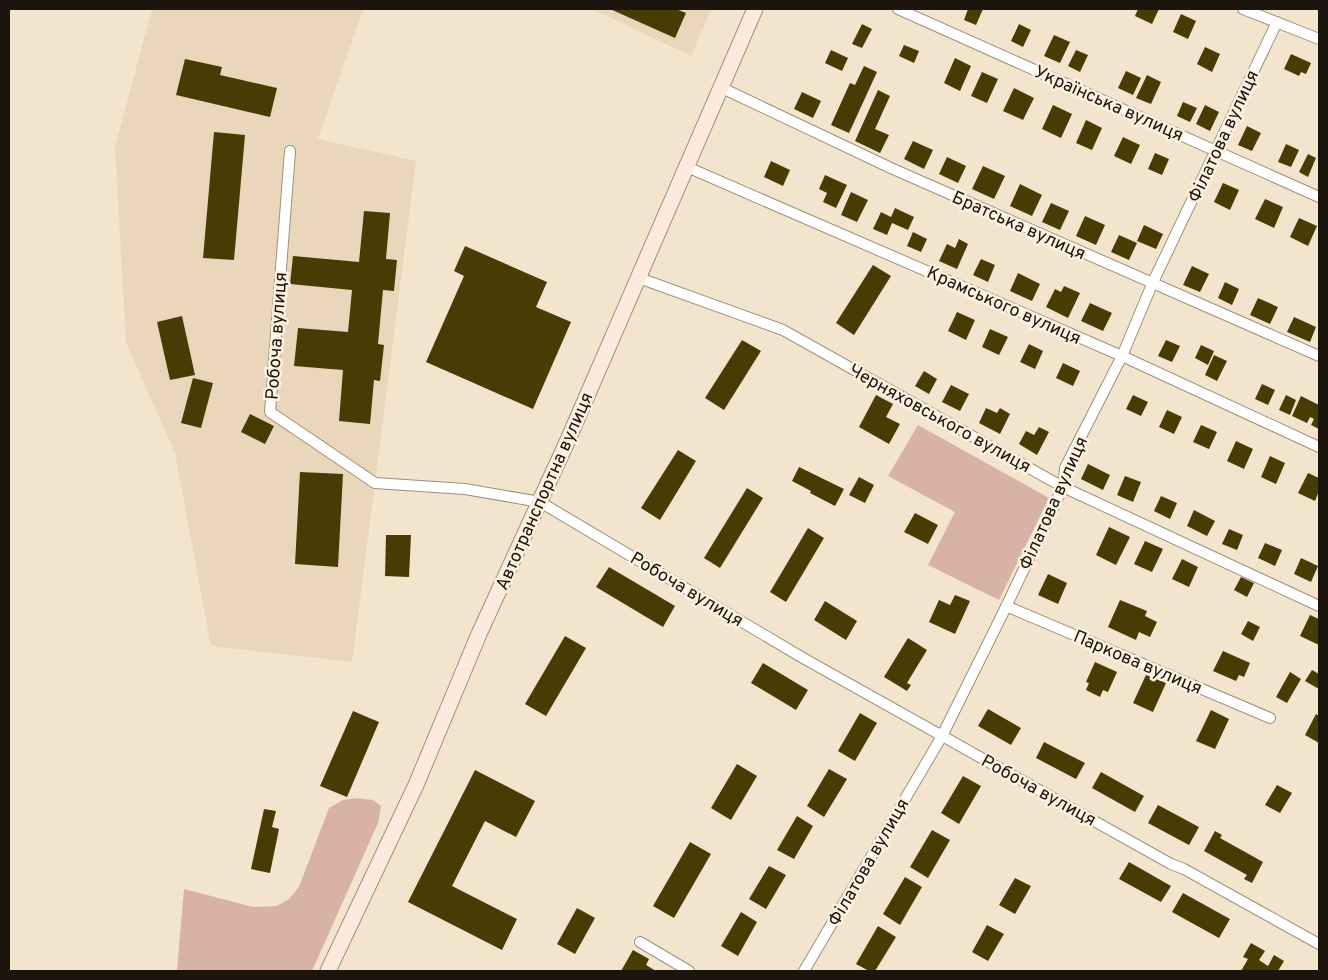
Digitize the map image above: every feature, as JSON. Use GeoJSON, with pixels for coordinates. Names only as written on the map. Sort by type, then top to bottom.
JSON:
{"type":"FeatureCollection","features":[{"type":"Feature","properties":{"kind":"main road","name":"Автотранспортна вулиця"},"geometry":{"type":"LineString","coordinates":[[328,971],[416,785],[480,634],[639,278],[755,9]]}},
{"type":"Feature","properties":{"kind":"street","name":"Українська вулиця"},"geometry":{"type":"LineString","coordinates":[[898,9],[1319,197]]}},
{"type":"Feature","properties":{"kind":"street"},"geometry":{"type":"LineString","coordinates":[[1243,9],[1319,39]]}},
{"type":"Feature","properties":{"kind":"street","name":"Філатова вулиця"},"geometry":{"type":"LineString","coordinates":[[804,971],[942,736],[1063,487],[1065,468],[1122,356],[1153,282],[1277,22]]}},
{"type":"Feature","properties":{"kind":"street","name":"Братська вулиця"},"geometry":{"type":"LineString","coordinates":[[722,88],[893,169],[1319,356]]}},
{"type":"Feature","properties":{"kind":"street","name":"Робоча вулиця"},"geometry":{"type":"LineString","coordinates":[[290,151],[270,412],[375,483],[465,489],[540,502],[803,658],[1171,864],[1193,874],[1319,944]]}},
{"type":"Feature","properties":{"kind":"street","name":"Крамського вулиця"},"geometry":{"type":"LineString","coordinates":[[687,167],[1122,356],[1319,447]]}},
{"type":"Feature","properties":{"kind":"street","name":"Черняховського вулиця"},"geometry":{"type":"LineString","coordinates":[[639,278],[783,330],[1063,487],[1319,606]]}},
{"type":"Feature","properties":{"kind":"street","name":"Паркова вулиця"},"geometry":{"type":"LineString","coordinates":[[1006,606],[1270,718]]}},
{"type":"Feature","properties":{"kind":"street"},"geometry":{"type":"LineString","coordinates":[[640,942],[689,971]]}},
{"type":"Feature","properties":{"kind":"shaded area"},"geometry":{"type":"Polygon","coordinates":[[[152,9],[363,9],[318,139],[416,161],[352,662],[211,646],[175,453],[126,343],[115,147],[152,9]]]}},
{"type":"Feature","properties":{"kind":"shaded area"},"geometry":{"type":"Polygon","coordinates":[[[592,9],[711,9],[691,56],[592,9]]]}},
{"type":"Feature","properties":{"kind":"shaded area"},"geometry":{"type":"Polygon","coordinates":[[[918,425],[1049,498],[999,600],[928,565],[955,512],[888,476],[918,425]]]}},
{"type":"Feature","properties":{"kind":"shaded area"},"geometry":{"type":"Polygon","coordinates":[[[357,798],[373,800],[381,806],[378,823],[312,971],[177,971],[184,889],[253,907],[277,906],[289,899],[299,887],[329,808],[343,800],[357,798]]]}},
{"type":"Feature","properties":{"kind":"building"},"geometry":{"type":"Polygon","coordinates":[[[610,9],[676,9],[686,13],[675,38],[610,9]]]}},
{"type":"Feature","properties":{"kind":"building"},"geometry":{"type":"Polygon","coordinates":[[[968,9],[983,9],[976,25],[964,20],[968,9]]]}},
{"type":"Feature","properties":{"kind":"building"},"geometry":{"type":"Polygon","coordinates":[[[1138,9],[1159,9],[1152,24],[1135,16],[1138,9]]]}},
{"type":"Feature","properties":{"kind":"building"},"geometry":{"type":"Polygon","coordinates":[[[1181,14],[1196,21],[1188,39],[1173,32],[1181,14]]]}},
{"type":"Feature","properties":{"kind":"building"},"geometry":{"type":"Polygon","coordinates":[[[862,24],[872,29],[862,48],[852,44],[862,24]]]}},
{"type":"Feature","properties":{"kind":"building"},"geometry":{"type":"Polygon","coordinates":[[[1019,24],[1031,30],[1023,47],[1011,41],[1019,24]]]}},
{"type":"Feature","properties":{"kind":"building"},"geometry":{"type":"Polygon","coordinates":[[[1054,35],[1070,42],[1060,63],[1044,56],[1054,35]]]}},
{"type":"Feature","properties":{"kind":"building"},"geometry":{"type":"Polygon","coordinates":[[[904,45],[919,51],[914,63],[899,56],[904,45]]]}},
{"type":"Feature","properties":{"kind":"building"},"geometry":{"type":"Polygon","coordinates":[[[1205,47],[1220,54],[1212,72],[1197,64],[1205,47]]]}},
{"type":"Feature","properties":{"kind":"building"},"geometry":{"type":"Polygon","coordinates":[[[831,50],[848,58],[842,71],[825,63],[831,50]]]}},
{"type":"Feature","properties":{"kind":"building"},"geometry":{"type":"Polygon","coordinates":[[[1076,50],[1088,55],[1080,72],[1068,66],[1076,50]]]}},
{"type":"Feature","properties":{"kind":"building"},"geometry":{"type":"Polygon","coordinates":[[[1291,54],[1311,63],[1306,74],[1301,72],[1299,76],[1284,69],[1291,54]]]}},
{"type":"Feature","properties":{"kind":"building"},"geometry":{"type":"Polygon","coordinates":[[[955,58],[971,66],[960,91],[944,83],[955,58]]]}},
{"type":"Feature","properties":{"kind":"building"},"geometry":{"type":"Polygon","coordinates":[[[185,59],[222,67],[220,75],[277,88],[270,117],[176,95],[185,59]]]}},
{"type":"Feature","properties":{"kind":"building"},"geometry":{"type":"Polygon","coordinates":[[[864,66],[877,72],[849,133],[831,125],[850,83],[855,85],[864,66]]]}},
{"type":"Feature","properties":{"kind":"building"},"geometry":{"type":"Polygon","coordinates":[[[1126,71],[1141,78],[1133,95],[1118,88],[1126,71]]]}},
{"type":"Feature","properties":{"kind":"building"},"geometry":{"type":"Polygon","coordinates":[[[982,72],[998,79],[987,103],[971,96],[982,72]]]}},
{"type":"Feature","properties":{"kind":"building"},"geometry":{"type":"Polygon","coordinates":[[[1147,75],[1161,82],[1151,104],[1136,98],[1147,75]]]}},
{"type":"Feature","properties":{"kind":"building"},"geometry":{"type":"Polygon","coordinates":[[[1014,88],[1034,98],[1023,120],[1003,111],[1014,88]]]}},
{"type":"Feature","properties":{"kind":"building"},"geometry":{"type":"Polygon","coordinates":[[[878,90],[890,96],[875,129],[889,135],[880,153],[855,141],[878,90]]]}},
{"type":"Feature","properties":{"kind":"building"},"geometry":{"type":"Polygon","coordinates":[[[802,92],[821,101],[813,118],[794,109],[802,92]]]}},
{"type":"Feature","properties":{"kind":"building"},"geometry":{"type":"Polygon","coordinates":[[[1183,102],[1197,108],[1190,122],[1177,116],[1183,102]]]}},
{"type":"Feature","properties":{"kind":"building"},"geometry":{"type":"Polygon","coordinates":[[[1053,105],[1072,114],[1061,138],[1042,129],[1053,105]]]}},
{"type":"Feature","properties":{"kind":"building"},"geometry":{"type":"Polygon","coordinates":[[[1205,105],[1219,112],[1210,131],[1196,124],[1205,105]]]}},
{"type":"Feature","properties":{"kind":"building"},"geometry":{"type":"Polygon","coordinates":[[[1086,120],[1102,128],[1092,150],[1076,143],[1086,120]]]}},
{"type":"Feature","properties":{"kind":"building"},"geometry":{"type":"Polygon","coordinates":[[[1247,126],[1261,133],[1252,151],[1238,145],[1247,126]]]}},
{"type":"Feature","properties":{"kind":"building"},"geometry":{"type":"Polygon","coordinates":[[[214,132],[245,135],[234,260],[203,258],[214,132]]]}},
{"type":"Feature","properties":{"kind":"building"},"geometry":{"type":"Polygon","coordinates":[[[1123,137],[1140,145],[1131,164],[1114,156],[1123,137]]]}},
{"type":"Feature","properties":{"kind":"building"},"geometry":{"type":"Polygon","coordinates":[[[913,141],[933,150],[924,169],[904,159],[913,141]]]}},
{"type":"Feature","properties":{"kind":"building"},"geometry":{"type":"Polygon","coordinates":[[[1286,144],[1299,150],[1291,167],[1278,162],[1286,144]]]}},
{"type":"Feature","properties":{"kind":"building"},"geometry":{"type":"Polygon","coordinates":[[[1155,153],[1169,159],[1162,175],[1148,169],[1155,153]]]}},
{"type":"Feature","properties":{"kind":"building"},"geometry":{"type":"Polygon","coordinates":[[[1308,154],[1316,158],[1308,177],[1299,172],[1308,154]]]}},
{"type":"Feature","properties":{"kind":"building"},"geometry":{"type":"Polygon","coordinates":[[[947,157],[966,166],[958,183],[939,174],[947,157]]]}},
{"type":"Feature","properties":{"kind":"building"},"geometry":{"type":"Polygon","coordinates":[[[771,161],[790,170],[783,186],[764,177],[771,161]]]}},
{"type":"Feature","properties":{"kind":"building"},"geometry":{"type":"Polygon","coordinates":[[[983,166],[1005,176],[994,199],[972,189],[983,166]]]}},
{"type":"Feature","properties":{"kind":"building"},"geometry":{"type":"Polygon","coordinates":[[[825,175],[847,185],[836,208],[823,202],[827,193],[819,189],[825,175]]]}},
{"type":"Feature","properties":{"kind":"building"},"geometry":{"type":"Polygon","coordinates":[[[1223,183],[1239,190],[1230,210],[1214,202],[1223,183]]]}},
{"type":"Feature","properties":{"kind":"building"},"geometry":{"type":"Polygon","coordinates":[[[1020,184],[1042,195],[1032,216],[1010,206],[1020,184]]]}},
{"type":"Feature","properties":{"kind":"building"},"geometry":{"type":"Polygon","coordinates":[[[851,192],[868,200],[857,222],[841,215],[851,192]]]}},
{"type":"Feature","properties":{"kind":"building"},"geometry":{"type":"Polygon","coordinates":[[[1265,199],[1283,207],[1274,228],[1255,219],[1265,199]]]}},
{"type":"Feature","properties":{"kind":"building"},"geometry":{"type":"Polygon","coordinates":[[[1051,203],[1069,211],[1060,230],[1042,222],[1051,203]]]}},
{"type":"Feature","properties":{"kind":"building"},"geometry":{"type":"Polygon","coordinates":[[[895,208],[914,217],[908,230],[892,223],[887,235],[873,229],[881,212],[891,217],[895,208]]]}},
{"type":"Feature","properties":{"kind":"building"},"geometry":{"type":"Polygon","coordinates":[[[364,211],[390,213],[386,259],[397,260],[394,291],[383,290],[378,344],[384,345],[380,381],[374,380],[370,424],[339,421],[343,370],[294,366],[298,328],[348,332],[352,290],[290,284],[293,256],[359,262],[364,211]]]}},
{"type":"Feature","properties":{"kind":"building"},"geometry":{"type":"Polygon","coordinates":[[[1085,216],[1105,225],[1096,245],[1076,236],[1085,216]]]}},
{"type":"Feature","properties":{"kind":"building"},"geometry":{"type":"Polygon","coordinates":[[[1299,218],[1317,226],[1308,246],[1290,237],[1299,218]]]}},
{"type":"Feature","properties":{"kind":"building"},"geometry":{"type":"Polygon","coordinates":[[[1144,225],[1163,234],[1156,249],[1137,241],[1144,225]]]}},
{"type":"Feature","properties":{"kind":"building"},"geometry":{"type":"Polygon","coordinates":[[[913,232],[927,239],[921,252],[907,246],[913,232]]]}},
{"type":"Feature","properties":{"kind":"building"},"geometry":{"type":"Polygon","coordinates":[[[1119,235],[1137,243],[1129,260],[1111,252],[1119,235]]]}},
{"type":"Feature","properties":{"kind":"building"},"geometry":{"type":"Polygon","coordinates":[[[959,239],[968,244],[957,269],[939,261],[947,244],[955,248],[959,239]]]}},
{"type":"Feature","properties":{"kind":"building"},"geometry":{"type":"Polygon","coordinates":[[[465,246],[547,282],[536,307],[571,322],[533,409],[426,362],[464,276],[454,271],[465,246]]]}},
{"type":"Feature","properties":{"kind":"building"},"geometry":{"type":"Polygon","coordinates":[[[981,259],[995,265],[988,282],[973,275],[981,259]]]}},
{"type":"Feature","properties":{"kind":"building"},"geometry":{"type":"Polygon","coordinates":[[[873,265],[891,276],[854,335],[836,323],[873,265]]]}},
{"type":"Feature","properties":{"kind":"building"},"geometry":{"type":"Polygon","coordinates":[[[1192,266],[1209,274],[1200,292],[1183,285],[1192,266]]]}},
{"type":"Feature","properties":{"kind":"building"},"geometry":{"type":"Polygon","coordinates":[[[1018,273],[1040,284],[1032,301],[1010,291],[1018,273]]]}},
{"type":"Feature","properties":{"kind":"building"},"geometry":{"type":"Polygon","coordinates":[[[1225,282],[1239,289],[1232,305],[1218,298],[1225,282]]]}},
{"type":"Feature","properties":{"kind":"building"},"geometry":{"type":"Polygon","coordinates":[[[1064,286],[1080,293],[1068,318],[1046,307],[1055,289],[1061,292],[1064,286]]]}},
{"type":"Feature","properties":{"kind":"building"},"geometry":{"type":"Polygon","coordinates":[[[1258,298],[1278,307],[1270,324],[1250,315],[1258,298]]]}},
{"type":"Feature","properties":{"kind":"building"},"geometry":{"type":"Polygon","coordinates":[[[1090,303],[1112,313],[1103,331],[1081,321],[1090,303]]]}},
{"type":"Feature","properties":{"kind":"building"},"geometry":{"type":"Polygon","coordinates":[[[957,312],[975,320],[966,340],[948,331],[957,312]]]}},
{"type":"Feature","properties":{"kind":"building"},"geometry":{"type":"Polygon","coordinates":[[[182,316],[195,375],[170,380],[157,322],[182,316]]]}},
{"type":"Feature","properties":{"kind":"building"},"geometry":{"type":"Polygon","coordinates":[[[1294,317],[1316,327],[1310,342],[1287,332],[1294,317]]]}},
{"type":"Feature","properties":{"kind":"building"},"geometry":{"type":"Polygon","coordinates":[[[990,329],[1008,337],[999,355],[982,347],[990,329]]]}},
{"type":"Feature","properties":{"kind":"building"},"geometry":{"type":"Polygon","coordinates":[[[742,340],[761,351],[724,410],[705,398],[742,340]]]}},
{"type":"Feature","properties":{"kind":"building"},"geometry":{"type":"Polygon","coordinates":[[[1166,340],[1180,346],[1172,362],[1158,356],[1166,340]]]}},
{"type":"Feature","properties":{"kind":"building"},"geometry":{"type":"Polygon","coordinates":[[[1029,344],[1043,351],[1035,369],[1020,362],[1029,344]]]}},
{"type":"Feature","properties":{"kind":"building"},"geometry":{"type":"Polygon","coordinates":[[[1201,345],[1214,351],[1208,365],[1195,358],[1201,345]]]}},
{"type":"Feature","properties":{"kind":"building"},"geometry":{"type":"Polygon","coordinates":[[[1214,355],[1227,361],[1217,381],[1205,375],[1214,355]]]}},
{"type":"Feature","properties":{"kind":"building"},"geometry":{"type":"Polygon","coordinates":[[[1063,363],[1080,371],[1073,386],[1056,378],[1063,363]]]}},
{"type":"Feature","properties":{"kind":"building"},"geometry":{"type":"Polygon","coordinates":[[[924,371],[937,379],[929,394],[915,386],[924,371]]]}},
{"type":"Feature","properties":{"kind":"building"},"geometry":{"type":"Polygon","coordinates":[[[193,378],[213,383],[201,428],[181,423],[193,378]]]}},
{"type":"Feature","properties":{"kind":"building"},"geometry":{"type":"Polygon","coordinates":[[[1262,384],[1275,390],[1268,405],[1255,399],[1262,384]]]}},
{"type":"Feature","properties":{"kind":"building"},"geometry":{"type":"Polygon","coordinates":[[[951,385],[969,394],[960,411],[942,402],[951,385]]]}},
{"type":"Feature","properties":{"kind":"building"},"geometry":{"type":"Polygon","coordinates":[[[876,395],[893,404],[886,417],[900,424],[889,444],[859,427],[876,395]]]}},
{"type":"Feature","properties":{"kind":"building"},"geometry":{"type":"Polygon","coordinates":[[[1133,395],[1148,402],[1141,416],[1126,409],[1133,395]]]}},
{"type":"Feature","properties":{"kind":"building"},"geometry":{"type":"Polygon","coordinates":[[[1286,395],[1296,400],[1290,415],[1279,410],[1286,395]]]}},
{"type":"Feature","properties":{"kind":"building"},"geometry":{"type":"Polygon","coordinates":[[[1301,396],[1319,405],[1319,429],[1311,425],[1314,419],[1310,417],[1307,423],[1292,416],[1301,396]]]}},
{"type":"Feature","properties":{"kind":"building"},"geometry":{"type":"Polygon","coordinates":[[[986,408],[997,413],[1000,408],[1010,414],[1000,434],[979,423],[986,408]]]}},
{"type":"Feature","properties":{"kind":"building"},"geometry":{"type":"Polygon","coordinates":[[[1167,410],[1182,417],[1174,434],[1159,427],[1167,410]]]}},
{"type":"Feature","properties":{"kind":"building"},"geometry":{"type":"Polygon","coordinates":[[[250,414],[274,426],[265,444],[241,432],[250,414]]]}},
{"type":"Feature","properties":{"kind":"building"},"geometry":{"type":"Polygon","coordinates":[[[1201,425],[1217,432],[1209,449],[1193,442],[1201,425]]]}},
{"type":"Feature","properties":{"kind":"building"},"geometry":{"type":"Polygon","coordinates":[[[1039,427],[1049,432],[1037,455],[1019,444],[1026,431],[1034,435],[1039,427]]]}},
{"type":"Feature","properties":{"kind":"building"},"geometry":{"type":"Polygon","coordinates":[[[1236,441],[1253,449],[1244,469],[1227,461],[1236,441]]]}},
{"type":"Feature","properties":{"kind":"building"},"geometry":{"type":"Polygon","coordinates":[[[678,450],[696,461],[660,520],[641,508],[678,450]]]}},
{"type":"Feature","properties":{"kind":"building"},"geometry":{"type":"Polygon","coordinates":[[[1270,456],[1285,463],[1276,484],[1261,477],[1270,456]]]}},
{"type":"Feature","properties":{"kind":"building"},"geometry":{"type":"Polygon","coordinates":[[[1088,464],[1110,475],[1103,490],[1081,479],[1088,464]]]}},
{"type":"Feature","properties":{"kind":"building"},"geometry":{"type":"Polygon","coordinates":[[[799,467],[844,489],[835,506],[792,481],[799,467]]]}},
{"type":"Feature","properties":{"kind":"building"},"geometry":{"type":"Polygon","coordinates":[[[300,472],[343,474],[338,567],[295,564],[300,472]]]}},
{"type":"Feature","properties":{"kind":"building"},"geometry":{"type":"Polygon","coordinates":[[[1308,473],[1319,478],[1319,491],[1315,501],[1298,493],[1308,473]]]}},
{"type":"Feature","properties":{"kind":"building"},"geometry":{"type":"Polygon","coordinates":[[[1125,476],[1141,482],[1133,502],[1117,495],[1125,476]]]}},
{"type":"Feature","properties":{"kind":"building"},"geometry":{"type":"Polygon","coordinates":[[[859,477],[874,485],[865,503],[849,495],[859,477]]]}},
{"type":"Feature","properties":{"kind":"building"},"geometry":{"type":"Polygon","coordinates":[[[747,488],[763,498],[720,568],[704,558],[747,488]]]}},
{"type":"Feature","properties":{"kind":"building"},"geometry":{"type":"Polygon","coordinates":[[[1161,496],[1177,503],[1170,519],[1154,511],[1161,496]]]}},
{"type":"Feature","properties":{"kind":"building"},"geometry":{"type":"Polygon","coordinates":[[[1194,510],[1215,521],[1207,536],[1187,526],[1194,510]]]}},
{"type":"Feature","properties":{"kind":"building"},"geometry":{"type":"Polygon","coordinates":[[[915,513],[938,525],[928,544],[904,532],[915,513]]]}},
{"type":"Feature","properties":{"kind":"building"},"geometry":{"type":"Polygon","coordinates":[[[1109,527],[1130,537],[1116,565],[1096,555],[1109,527]]]}},
{"type":"Feature","properties":{"kind":"building"},"geometry":{"type":"Polygon","coordinates":[[[808,528],[824,538],[786,602],[770,592],[808,528]]]}},
{"type":"Feature","properties":{"kind":"building"},"geometry":{"type":"Polygon","coordinates":[[[1229,529],[1243,535],[1237,550],[1222,544],[1229,529]]]}},
{"type":"Feature","properties":{"kind":"building"},"geometry":{"type":"Polygon","coordinates":[[[386,535],[411,535],[409,577],[385,576],[386,535]]]}},
{"type":"Feature","properties":{"kind":"building"},"geometry":{"type":"Polygon","coordinates":[[[1145,541],[1163,549],[1152,572],[1134,564],[1145,541]]]}},
{"type":"Feature","properties":{"kind":"building"},"geometry":{"type":"Polygon","coordinates":[[[1265,543],[1282,550],[1275,566],[1258,558],[1265,543]]]}},
{"type":"Feature","properties":{"kind":"building"},"geometry":{"type":"Polygon","coordinates":[[[1301,558],[1318,566],[1311,582],[1294,574],[1301,558]]]}},
{"type":"Feature","properties":{"kind":"building"},"geometry":{"type":"Polygon","coordinates":[[[1182,559],[1198,567],[1189,587],[1172,579],[1182,559]]]}},
{"type":"Feature","properties":{"kind":"building"},"geometry":{"type":"Polygon","coordinates":[[[609,567],[675,606],[663,627],[596,587],[609,567]]]}},
{"type":"Feature","properties":{"kind":"building"},"geometry":{"type":"Polygon","coordinates":[[[1048,574],[1067,583],[1058,604],[1038,595],[1048,574]]]}},
{"type":"Feature","properties":{"kind":"building"},"geometry":{"type":"Polygon","coordinates":[[[1241,577],[1254,583],[1247,597],[1234,590],[1241,577]]]}},
{"type":"Feature","properties":{"kind":"building"},"geometry":{"type":"Polygon","coordinates":[[[955,595],[970,601],[955,634],[929,622],[939,600],[950,605],[955,595]]]}},
{"type":"Feature","properties":{"kind":"building"},"geometry":{"type":"Polygon","coordinates":[[[1120,600],[1147,611],[1145,616],[1157,622],[1150,637],[1139,632],[1136,640],[1108,627],[1120,600]]]}},
{"type":"Feature","properties":{"kind":"building"},"geometry":{"type":"Polygon","coordinates":[[[825,601],[857,621],[846,640],[814,620],[825,601]]]}},
{"type":"Feature","properties":{"kind":"building"},"geometry":{"type":"Polygon","coordinates":[[[1310,615],[1319,619],[1319,645],[1300,636],[1310,615]]]}},
{"type":"Feature","properties":{"kind":"building"},"geometry":{"type":"Polygon","coordinates":[[[1248,621],[1260,627],[1253,641],[1241,634],[1248,621]]]}},
{"type":"Feature","properties":{"kind":"building"},"geometry":{"type":"Polygon","coordinates":[[[565,636],[586,648],[546,716],[525,704],[565,636]]]}},
{"type":"Feature","properties":{"kind":"building"},"geometry":{"type":"Polygon","coordinates":[[[908,638],[927,650],[907,683],[911,685],[907,691],[884,677],[908,638]]]}},
{"type":"Feature","properties":{"kind":"building"},"geometry":{"type":"Polygon","coordinates":[[[1223,651],[1250,663],[1244,677],[1239,675],[1236,681],[1213,671],[1223,651]]]}},
{"type":"Feature","properties":{"kind":"building"},"geometry":{"type":"Polygon","coordinates":[[[1095,662],[1117,672],[1108,692],[1103,690],[1100,697],[1086,690],[1089,683],[1086,682],[1095,662]]]}},
{"type":"Feature","properties":{"kind":"building"},"geometry":{"type":"Polygon","coordinates":[[[763,663],[808,690],[796,710],[751,683],[763,663]]]}},
{"type":"Feature","properties":{"kind":"building"},"geometry":{"type":"Polygon","coordinates":[[[1312,670],[1319,674],[1319,689],[1305,681],[1312,670]]]}},
{"type":"Feature","properties":{"kind":"building"},"geometry":{"type":"Polygon","coordinates":[[[1290,672],[1301,679],[1287,703],[1276,697],[1290,672]]]}},
{"type":"Feature","properties":{"kind":"building"},"geometry":{"type":"Polygon","coordinates":[[[1146,675],[1166,683],[1153,712],[1133,703],[1146,675]]]}},
{"type":"Feature","properties":{"kind":"building"},"geometry":{"type":"Polygon","coordinates":[[[988,709],[1021,728],[1011,745],[978,726],[988,709]]]}},
{"type":"Feature","properties":{"kind":"building"},"geometry":{"type":"Polygon","coordinates":[[[1211,710],[1229,719],[1215,749],[1196,741],[1211,710]]]}},
{"type":"Feature","properties":{"kind":"building"},"geometry":{"type":"Polygon","coordinates":[[[353,711],[379,722],[347,797],[320,786],[353,711]]]}},
{"type":"Feature","properties":{"kind":"building"},"geometry":{"type":"Polygon","coordinates":[[[860,713],[877,723],[855,761],[838,751],[860,713]]]}},
{"type":"Feature","properties":{"kind":"building"},"geometry":{"type":"Polygon","coordinates":[[[1316,714],[1319,716],[1319,743],[1305,735],[1316,714]]]}},
{"type":"Feature","properties":{"kind":"building"},"geometry":{"type":"Polygon","coordinates":[[[1044,742],[1085,763],[1076,779],[1036,758],[1044,742]]]}},
{"type":"Feature","properties":{"kind":"building"},"geometry":{"type":"Polygon","coordinates":[[[737,764],[757,776],[731,820],[711,808],[737,764]]]}},
{"type":"Feature","properties":{"kind":"building"},"geometry":{"type":"Polygon","coordinates":[[[829,769],[847,779],[824,817],[807,806],[829,769]]]}},
{"type":"Feature","properties":{"kind":"building"},"geometry":{"type":"Polygon","coordinates":[[[475,770],[535,801],[516,837],[485,821],[452,886],[517,919],[502,950],[408,902],[475,770]]]}},
{"type":"Feature","properties":{"kind":"building"},"geometry":{"type":"Polygon","coordinates":[[[1101,772],[1144,796],[1135,812],[1092,788],[1101,772]]]}},
{"type":"Feature","properties":{"kind":"building"},"geometry":{"type":"Polygon","coordinates":[[[963,776],[981,786],[959,824],[941,813],[963,776]]]}},
{"type":"Feature","properties":{"kind":"building"},"geometry":{"type":"Polygon","coordinates":[[[1277,785],[1292,793],[1280,813],[1265,805],[1277,785]]]}},
{"type":"Feature","properties":{"kind":"building"},"geometry":{"type":"Polygon","coordinates":[[[1158,805],[1199,827],[1189,845],[1148,823],[1158,805]]]}},
{"type":"Feature","properties":{"kind":"building"},"geometry":{"type":"Polygon","coordinates":[[[264,809],[276,811],[272,827],[279,829],[270,873],[251,869],[264,809]]]}},
{"type":"Feature","properties":{"kind":"building"},"geometry":{"type":"Polygon","coordinates":[[[797,816],[813,826],[794,859],[777,850],[797,816]]]}},
{"type":"Feature","properties":{"kind":"building"},"geometry":{"type":"Polygon","coordinates":[[[932,830],[950,840],[928,878],[910,867],[932,830]]]}},
{"type":"Feature","properties":{"kind":"building"},"geometry":{"type":"Polygon","coordinates":[[[1215,831],[1222,835],[1220,838],[1263,862],[1252,883],[1244,879],[1247,875],[1204,851],[1215,831]]]}},
{"type":"Feature","properties":{"kind":"building"},"geometry":{"type":"Polygon","coordinates":[[[690,842],[711,854],[674,918],[653,906],[690,842]]]}},
{"type":"Feature","properties":{"kind":"building"},"geometry":{"type":"Polygon","coordinates":[[[1129,862],[1171,886],[1161,902],[1119,879],[1129,862]]]}},
{"type":"Feature","properties":{"kind":"building"},"geometry":{"type":"Polygon","coordinates":[[[769,866],[786,875],[766,909],[749,899],[769,866]]]}},
{"type":"Feature","properties":{"kind":"building"},"geometry":{"type":"Polygon","coordinates":[[[905,877],[922,887],[900,925],[883,914],[905,877]]]}},
{"type":"Feature","properties":{"kind":"building"},"geometry":{"type":"Polygon","coordinates":[[[1015,878],[1031,886],[1015,914],[999,905],[1015,878]]]}},
{"type":"Feature","properties":{"kind":"building"},"geometry":{"type":"Polygon","coordinates":[[[1183,893],[1230,919],[1219,938],[1172,912],[1183,893]]]}},
{"type":"Feature","properties":{"kind":"building"},"geometry":{"type":"Polygon","coordinates":[[[577,908],[595,918],[575,954],[557,944],[577,908]]]}},
{"type":"Feature","properties":{"kind":"building"},"geometry":{"type":"Polygon","coordinates":[[[741,912],[757,922],[738,956],[721,946],[741,912]]]}},
{"type":"Feature","properties":{"kind":"building"},"geometry":{"type":"Polygon","coordinates":[[[987,925],[1004,934],[988,961],[972,952],[987,925]]]}},
{"type":"Feature","properties":{"kind":"building"},"geometry":{"type":"Polygon","coordinates":[[[878,926],[896,937],[875,971],[869,971],[856,964],[878,926]]]}},
{"type":"Feature","properties":{"kind":"building"},"geometry":{"type":"Polygon","coordinates":[[[1251,943],[1265,951],[1259,960],[1268,966],[1274,955],[1284,961],[1278,971],[1241,971],[1248,959],[1243,957],[1251,943]]]}},
{"type":"Feature","properties":{"kind":"building"},"geometry":{"type":"Polygon","coordinates":[[[633,950],[649,959],[646,965],[656,971],[621,971],[633,950]]]}}]}
